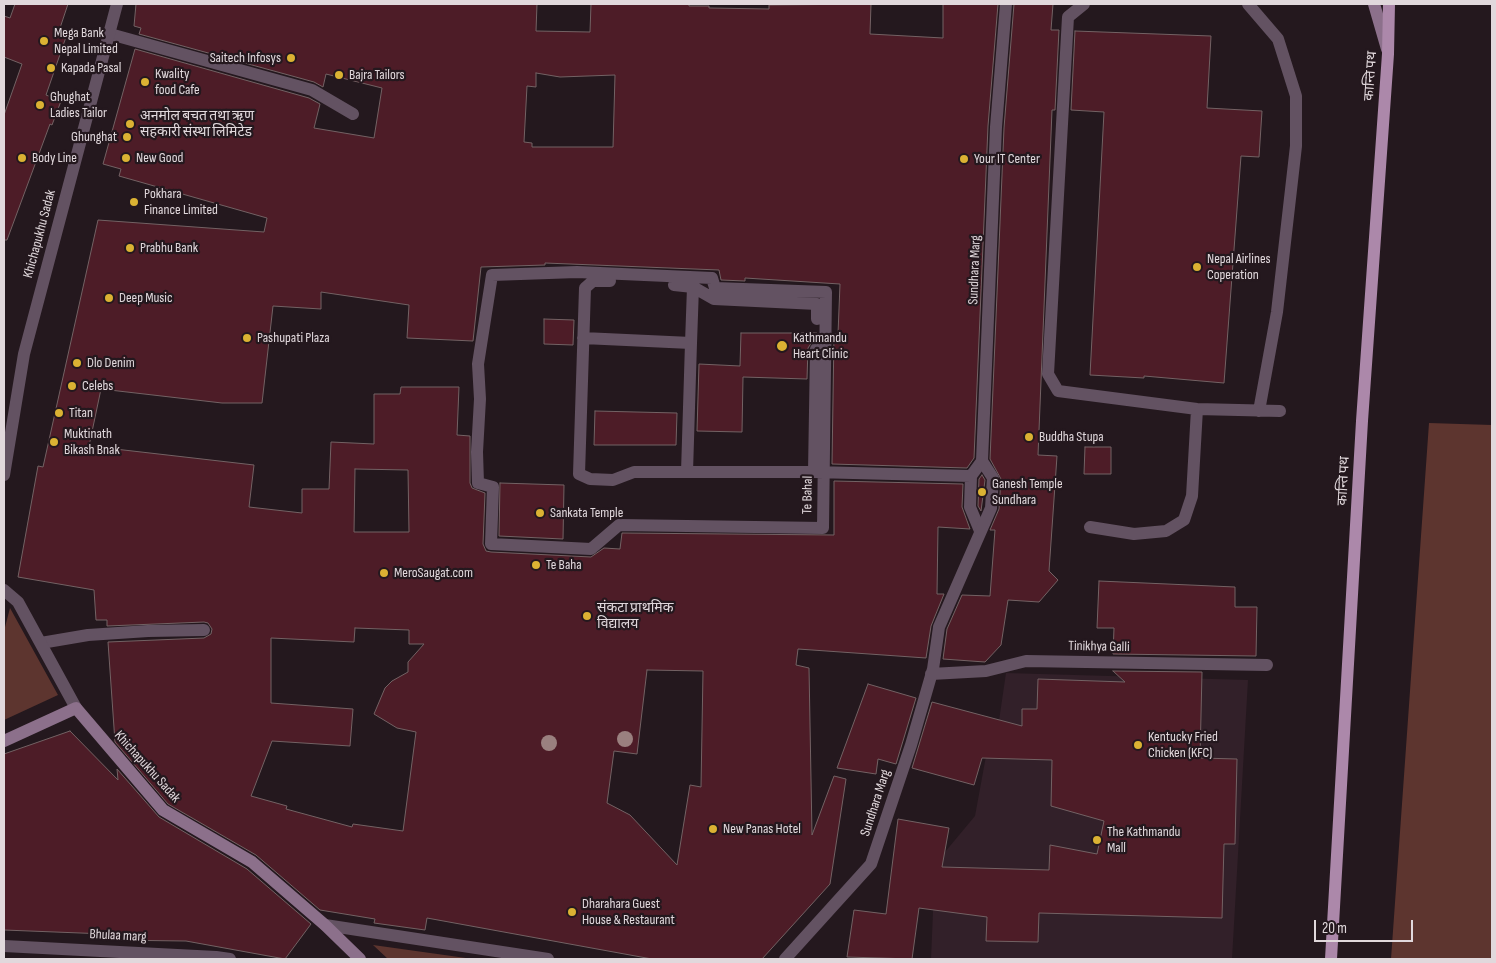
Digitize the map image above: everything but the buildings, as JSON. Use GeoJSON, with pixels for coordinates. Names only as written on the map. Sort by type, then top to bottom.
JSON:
{"type":"FeatureCollection","features":[{"type":"Feature","properties":{"kind":"main road","name":"कान्ति पथ"},"geometry":{"type":"LineString","coordinates":[[1331,959],[1362,421],[1388,54],[1389,4]]}},
{"type":"Feature","properties":{"kind":"street","name":"Khichapukhu Sadak"},"geometry":{"type":"LineString","coordinates":[[4,475],[24,354],[117,4]]}},
{"type":"Feature","properties":{"kind":"street","name":"Sundhara Marg"},"geometry":{"type":"LineString","coordinates":[[785,959],[871,864],[911,745],[931,674],[939,627],[952,594],[966,570],[980,531],[991,508],[993,478],[982,461],[996,128],[1006,4]]}},
{"type":"Feature","properties":{"kind":"street"},"geometry":{"type":"LineString","coordinates":[[1084,4],[1068,17],[1048,374],[1058,391],[1198,409],[1280,411]]}},
{"type":"Feature","properties":{"kind":"street"},"geometry":{"type":"LineString","coordinates":[[1248,4],[1278,38],[1296,96],[1296,146],[1277,312],[1259,411]]}},
{"type":"Feature","properties":{"kind":"street"},"geometry":{"type":"LineString","coordinates":[[1374,4],[1388,54]]}},
{"type":"Feature","properties":{"kind":"street"},"geometry":{"type":"LineString","coordinates":[[110,34],[312,90],[354,114]]}},
{"type":"Feature","properties":{"kind":"street","name":"Te Bahal"},"geometry":{"type":"LineString","coordinates":[[577,272],[712,278],[715,288],[826,292],[818,472],[823,528],[619,525],[591,549],[491,544],[493,487],[478,483],[477,452],[480,398],[478,364],[492,274],[577,272]]}},
{"type":"Feature","properties":{"kind":"street"},"geometry":{"type":"LineString","coordinates":[[818,472],[818,304],[714,299],[693,287],[593,281],[585,288],[579,474],[590,479],[613,480],[634,472],[818,472],[971,476]]}},
{"type":"Feature","properties":{"kind":"street"},"geometry":{"type":"LineString","coordinates":[[687,472],[693,287]]}},
{"type":"Feature","properties":{"kind":"street"},"geometry":{"type":"LineString","coordinates":[[583,338],[691,342]]}},
{"type":"Feature","properties":{"kind":"street"},"geometry":{"type":"LineString","coordinates":[[1090,528],[1134,534],[1166,531],[1184,520],[1192,496],[1198,409]]}},
{"type":"Feature","properties":{"kind":"street"},"geometry":{"type":"LineString","coordinates":[[980,531],[970,507],[971,476],[982,461]]}},
{"type":"Feature","properties":{"kind":"street","name":"Khichapukhu Sadak"},"geometry":{"type":"LineString","coordinates":[[4,590],[18,602],[76,708],[162,810],[252,862],[325,925],[360,959]]}},
{"type":"Feature","properties":{"kind":"street"},"geometry":{"type":"LineString","coordinates":[[41,643],[88,635],[204,630]]}},
{"type":"Feature","properties":{"kind":"street","name":"Tinikhya Galli"},"geometry":{"type":"LineString","coordinates":[[931,674],[986,671],[1026,661],[1267,665]]}},
{"type":"Feature","properties":{"kind":"street"},"geometry":{"type":"LineString","coordinates":[[4,741],[76,708]]}},
{"type":"Feature","properties":{"kind":"street"},"geometry":{"type":"LineString","coordinates":[[325,925],[548,959]]}},
{"type":"Feature","properties":{"kind":"street","name":"Bhulaa marg"},"geometry":{"type":"LineString","coordinates":[[4,946],[230,959]]}},
{"type":"Feature","properties":{"kind":"shaded area"},"geometry":{"type":"Polygon","coordinates":[[[1429,423],[1492,425],[1492,959],[1391,959],[1429,423]]]}},
{"type":"Feature","properties":{"kind":"shaded area"},"geometry":{"type":"Polygon","coordinates":[[[10,608],[58,695],[4,720],[4,631],[10,608]]]}},
{"type":"Feature","properties":{"kind":"shaded area","name":"The Kathmandu Mall"},"geometry":{"type":"Polygon","coordinates":[[[1006,673],[1248,680],[1232,959],[931,959],[935,864],[975,816],[986,756],[994,755],[1006,673]]]}},
{"type":"Feature","properties":{"kind":"shaded area"},"geometry":{"type":"Polygon","coordinates":[[[373,945],[473,959],[388,959],[373,945]]]}},
{"type":"Feature","properties":{"kind":"place","name":"Mega Bank Nepal Limited"},"geometry":{"type":"Point","coordinates":[44,41]}},
{"type":"Feature","properties":{"kind":"place","name":"Saitech Infosys"},"geometry":{"type":"Point","coordinates":[291,58]}},
{"type":"Feature","properties":{"kind":"place","name":"Kapada Pasal"},"geometry":{"type":"Point","coordinates":[51,68]}},
{"type":"Feature","properties":{"kind":"place","name":"Bajra Tailors"},"geometry":{"type":"Point","coordinates":[339,75]}},
{"type":"Feature","properties":{"kind":"place","name":"Kwality food Cafe"},"geometry":{"type":"Point","coordinates":[145,82]}},
{"type":"Feature","properties":{"kind":"place","name":"Ghughat Ladies Tailor"},"geometry":{"type":"Point","coordinates":[40,105]}},
{"type":"Feature","properties":{"kind":"place","name":"अनमोल बचत तथा ऋण सहकारी संस्था लिमिटेड"},"geometry":{"type":"Point","coordinates":[130,124]}},
{"type":"Feature","properties":{"kind":"place","name":"Ghunghat"},"geometry":{"type":"Point","coordinates":[127,137]}},
{"type":"Feature","properties":{"kind":"place","name":"Body Line"},"geometry":{"type":"Point","coordinates":[22,158]}},
{"type":"Feature","properties":{"kind":"place","name":"New Good"},"geometry":{"type":"Point","coordinates":[126,158]}},
{"type":"Feature","properties":{"kind":"place","name":"Your IT Center"},"geometry":{"type":"Point","coordinates":[964,159]}},
{"type":"Feature","properties":{"kind":"place","name":"Pokhara Finance Limited"},"geometry":{"type":"Point","coordinates":[134,202]}},
{"type":"Feature","properties":{"kind":"place","name":"Prabhu Bank"},"geometry":{"type":"Point","coordinates":[130,248]}},
{"type":"Feature","properties":{"kind":"place","name":"Nepal Airlines Coperation"},"geometry":{"type":"Point","coordinates":[1197,267]}},
{"type":"Feature","properties":{"kind":"place","name":"Deep Music"},"geometry":{"type":"Point","coordinates":[109,298]}},
{"type":"Feature","properties":{"kind":"place","name":"Pashupati Plaza"},"geometry":{"type":"Point","coordinates":[247,338]}},
{"type":"Feature","properties":{"kind":"place","name":"Kathmandu Heart Clinic"},"geometry":{"type":"Point","coordinates":[782,346]}},
{"type":"Feature","properties":{"kind":"place","name":"Dlo Denim"},"geometry":{"type":"Point","coordinates":[77,363]}},
{"type":"Feature","properties":{"kind":"place","name":"Celebs"},"geometry":{"type":"Point","coordinates":[72,386]}},
{"type":"Feature","properties":{"kind":"place","name":"Titan"},"geometry":{"type":"Point","coordinates":[59,413]}},
{"type":"Feature","properties":{"kind":"place","name":"Buddha Stupa"},"geometry":{"type":"Point","coordinates":[1029,437]}},
{"type":"Feature","properties":{"kind":"place","name":"Muktinath Bikash Bnak"},"geometry":{"type":"Point","coordinates":[54,442]}},
{"type":"Feature","properties":{"kind":"place","name":"Ganesh Temple Sundhara"},"geometry":{"type":"Point","coordinates":[982,492]}},
{"type":"Feature","properties":{"kind":"place","name":"Sankata Temple"},"geometry":{"type":"Point","coordinates":[540,513]}},
{"type":"Feature","properties":{"kind":"place","name":"Te Baha"},"geometry":{"type":"Point","coordinates":[536,565]}},
{"type":"Feature","properties":{"kind":"place","name":"MeroSaugat.com"},"geometry":{"type":"Point","coordinates":[384,573]}},
{"type":"Feature","properties":{"kind":"place","name":"संकटा प्राथमिक विद्यालय"},"geometry":{"type":"Point","coordinates":[587,616]}},
{"type":"Feature","properties":{"kind":"place","name":"Kentucky Fried Chicken (KFC)"},"geometry":{"type":"Point","coordinates":[1138,745]}},
{"type":"Feature","properties":{"kind":"place","name":"New Panas Hotel"},"geometry":{"type":"Point","coordinates":[713,829]}},
{"type":"Feature","properties":{"kind":"place","name":"The Kathmandu Mall"},"geometry":{"type":"Point","coordinates":[1097,840]}},
{"type":"Feature","properties":{"kind":"place","name":"Dharahara Guest House & Restaurant"},"geometry":{"type":"Point","coordinates":[572,912]}}]}
